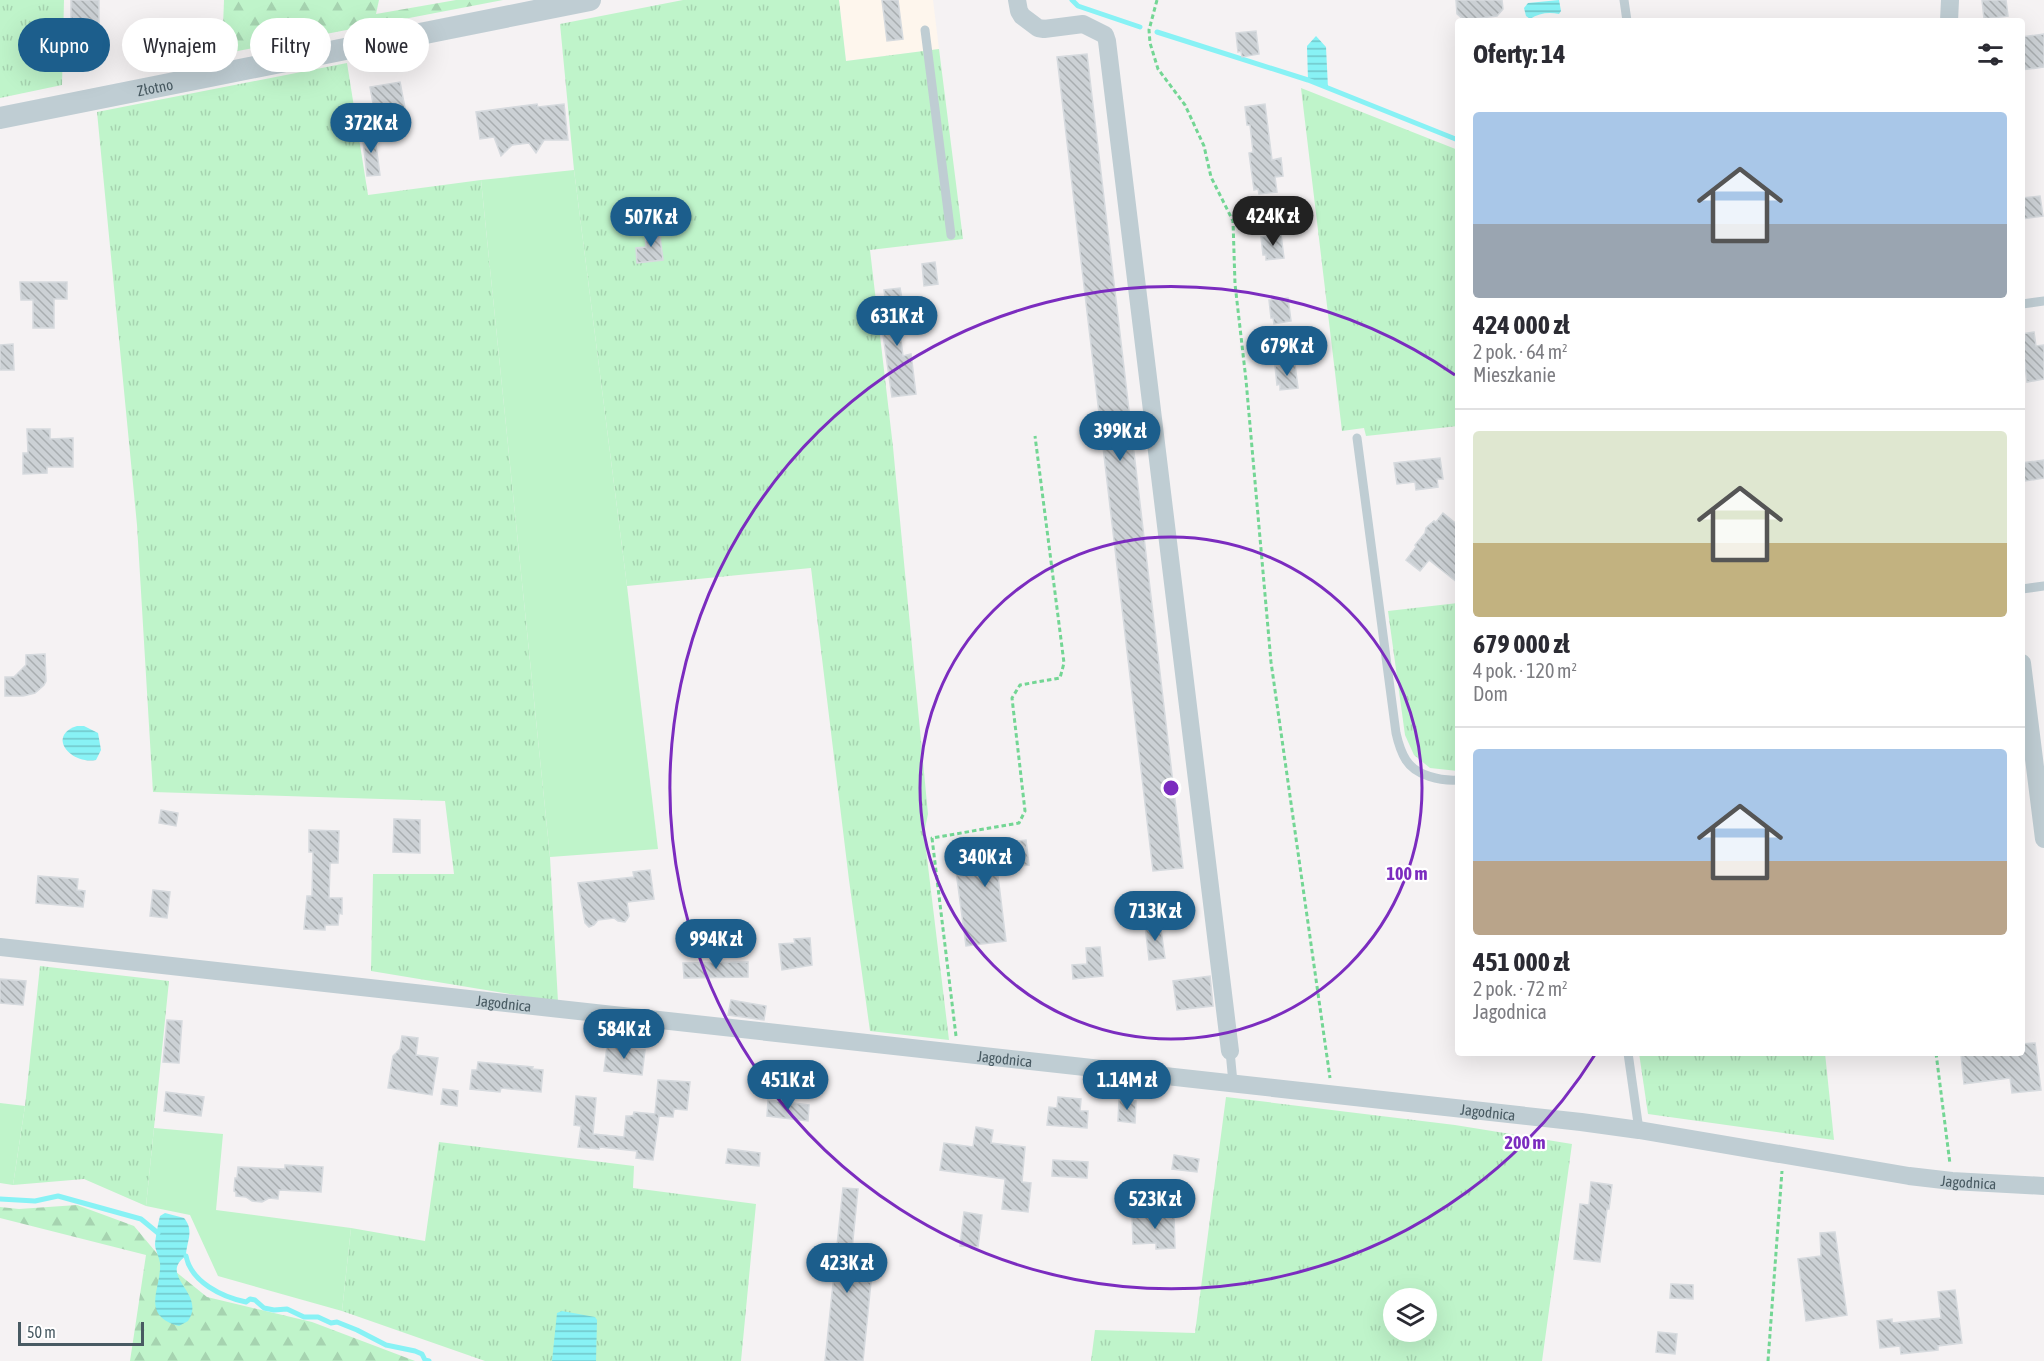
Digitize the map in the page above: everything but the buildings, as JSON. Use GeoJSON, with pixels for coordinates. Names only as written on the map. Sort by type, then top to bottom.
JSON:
{"type":"FeatureCollection","features":[{"type":"Feature","properties":{"kind":"street","name":"Złotno"},"geometry":{"type":"LineString","coordinates":[[0,118],[590,0]]}},
{"type":"Feature","properties":{"kind":"street"},"geometry":{"type":"LineString","coordinates":[[1017,0],[1022,16],[1038,28],[1083,24],[1105,35],[1107,41],[1230,1051]]}},
{"type":"Feature","properties":{"kind":"street"},"geometry":{"type":"LineString","coordinates":[[1949,18],[1950,0]]}},
{"type":"Feature","properties":{"kind":"street"},"geometry":{"type":"LineString","coordinates":[[2025,687],[2044,839]]}},
{"type":"Feature","properties":{"kind":"street","name":"Jagodnica"},"geometry":{"type":"LineString","coordinates":[[0,948],[1332,1094],[1639,1130],[1909,1176],[1952,1181],[2044,1186]]}},
{"type":"Feature","properties":{"kind":"lane"},"geometry":{"type":"LineString","coordinates":[[1624,0],[1627,18]]}},
{"type":"Feature","properties":{"kind":"lane"},"geometry":{"type":"LineString","coordinates":[[925,30],[951,235]]}},
{"type":"Feature","properties":{"kind":"lane"},"geometry":{"type":"LineString","coordinates":[[2025,304],[2044,301]]}},
{"type":"Feature","properties":{"kind":"lane"},"geometry":{"type":"LineString","coordinates":[[1357,438],[1396,733],[1407,762],[1426,776],[1455,780]]}},
{"type":"Feature","properties":{"kind":"lane"},"geometry":{"type":"LineString","coordinates":[[2025,589],[2044,586]]}},
{"type":"Feature","properties":{"kind":"lane"},"geometry":{"type":"LineString","coordinates":[[1230,1051],[1233,1083]]}},
{"type":"Feature","properties":{"kind":"lane"},"geometry":{"type":"LineString","coordinates":[[1628,1056],[1639,1130]]}},
{"type":"Feature","properties":{"kind":"path"},"geometry":{"type":"LineString","coordinates":[[1157,0],[1149,30],[1158,69],[1185,105],[1204,146],[1211,177],[1233,221],[1235,285],[1246,380],[1271,662],[1332,1094]]}},
{"type":"Feature","properties":{"kind":"path"},"geometry":{"type":"LineString","coordinates":[[958,1052],[932,838],[1019,823],[1025,811],[1012,698],[1020,685],[1060,678],[1064,663],[1035,436]]}},
{"type":"Feature","properties":{"kind":"path"},"geometry":{"type":"LineString","coordinates":[[1936,1056],[1952,1181]]}},
{"type":"Feature","properties":{"kind":"path"},"geometry":{"type":"LineString","coordinates":[[1768,1361],[1783,1155]]}},
{"type":"Feature","properties":{"kind":"shaded area"},"geometry":{"type":"Polygon","coordinates":[[[839,0],[933,0],[939,49],[846,61],[839,0]]]}},
{"type":"Feature","properties":{"kind":"green space"},"geometry":{"type":"Polygon","coordinates":[[[0,0],[64,0],[64,18],[18,18],[18,72],[62,72],[62,85],[0,98],[0,0]]]}},
{"type":"Feature","properties":{"kind":"green space"},"geometry":{"type":"Polygon","coordinates":[[[224,0],[379,0],[376,14],[456,0],[503,0],[409,18],[343,18],[343,31],[331,33],[331,18],[250,18],[250,49],[238,51],[238,18],[223,18],[224,0]]]}},
{"type":"Feature","properties":{"kind":"green space"},"geometry":{"type":"Polygon","coordinates":[[[683,0],[839,0],[846,61],[939,49],[963,239],[870,250],[893,447],[928,814],[924,833],[949,1040],[870,1031],[811,568],[627,586],[574,170],[560,24],[683,0]]]}},
{"type":"Feature","properties":{"kind":"green space"},"geometry":{"type":"Polygon","coordinates":[[[343,64],[343,72],[348,72],[368,195],[481,180],[550,857],[558,1002],[371,971],[373,874],[454,874],[445,801],[153,792],[137,525],[97,112],[301,72],[331,72],[331,66],[343,64]]]}},
{"type":"Feature","properties":{"kind":"green space"},"geometry":{"type":"Polygon","coordinates":[[[1301,88],[1455,149],[1455,426],[1366,436],[1364,428],[1342,431],[1301,88]]]}},
{"type":"Feature","properties":{"kind":"green space"},"geometry":{"type":"Polygon","coordinates":[[[574,170],[658,849],[550,857],[481,180],[574,170]]]}},
{"type":"Feature","properties":{"kind":"green space"},"geometry":{"type":"Polygon","coordinates":[[[1455,603],[1455,771],[1430,768],[1414,755],[1405,735],[1388,611],[1455,603]]]}},
{"type":"Feature","properties":{"kind":"green space"},"geometry":{"type":"Polygon","coordinates":[[[40,966],[169,981],[146,1206],[84,1179],[13,1185],[25,1106],[40,966]]]}},
{"type":"Feature","properties":{"kind":"green space"},"geometry":{"type":"Polygon","coordinates":[[[1639,1056],[1825,1056],[1834,1140],[1648,1114],[1639,1056]]]}},
{"type":"Feature","properties":{"kind":"green space"},"geometry":{"type":"Polygon","coordinates":[[[1226,1097],[1455,1125],[1572,1144],[1542,1361],[1091,1361],[1095,1330],[1195,1333],[1226,1097]]]}},
{"type":"Feature","properties":{"kind":"green space"},"geometry":{"type":"Polygon","coordinates":[[[0,1103],[25,1106],[13,1185],[0,1183],[0,1103]]]}},
{"type":"Feature","properties":{"kind":"green space"},"geometry":{"type":"Polygon","coordinates":[[[154,1128],[223,1134],[216,1210],[351,1228],[342,1311],[218,1276],[190,1215],[146,1206],[154,1128]]]}},
{"type":"Feature","properties":{"kind":"green space"},"geometry":{"type":"Polygon","coordinates":[[[439,1142],[634,1166],[633,1188],[756,1204],[741,1361],[485,1361],[342,1311],[351,1228],[425,1241],[439,1142]]]}},
{"type":"Feature","properties":{"kind":"green space"},"geometry":{"type":"Polygon","coordinates":[[[77,1205],[134,1226],[165,1263],[207,1297],[312,1322],[415,1361],[130,1361],[146,1255],[0,1218],[0,1207],[19,1209],[77,1205]]]}},
{"type":"Feature","properties":{"kind":"water"},"geometry":{"type":"Polygon","coordinates":[[[1559,0],[1561,11],[1559,14],[1544,14],[1529,18],[1524,8],[1528,3],[1559,0]]]}},
{"type":"Feature","properties":{"kind":"water"},"geometry":{"type":"Polygon","coordinates":[[[1316,36],[1326,47],[1328,88],[1308,80],[1307,46],[1316,36]]]}},
{"type":"Feature","properties":{"kind":"water"},"geometry":{"type":"Polygon","coordinates":[[[77,726],[84,726],[98,733],[101,750],[96,760],[78,758],[66,749],[63,736],[77,726]]]}},
{"type":"Feature","properties":{"kind":"water"},"geometry":{"type":"Polygon","coordinates":[[[165,1213],[184,1218],[189,1227],[186,1256],[179,1263],[177,1271],[192,1302],[192,1311],[188,1321],[179,1326],[159,1315],[155,1300],[160,1263],[155,1244],[160,1216],[165,1213]]]}},
{"type":"Feature","properties":{"kind":"water"},"geometry":{"type":"Polygon","coordinates":[[[562,1311],[595,1317],[597,1320],[596,1361],[552,1361],[557,1313],[562,1311]]]}},
{"type":"Feature","properties":{"kind":"waterway"},"geometry":{"type":"LineString","coordinates":[[1072,0],[1078,6],[1140,27]]}},
{"type":"Feature","properties":{"kind":"waterway"},"geometry":{"type":"LineString","coordinates":[[1157,32],[1308,80],[1455,139]]}},
{"type":"Feature","properties":{"kind":"waterway"},"geometry":{"type":"LineString","coordinates":[[0,1199],[35,1201],[58,1196],[141,1219],[158,1233]]}},
{"type":"Feature","properties":{"kind":"waterway"},"geometry":{"type":"LineString","coordinates":[[186,1256],[189,1265],[201,1281],[227,1296],[246,1302],[250,1299],[255,1300],[264,1308],[287,1309],[304,1317],[318,1317],[331,1323],[337,1322],[386,1345],[415,1351],[429,1361]]}}]}
